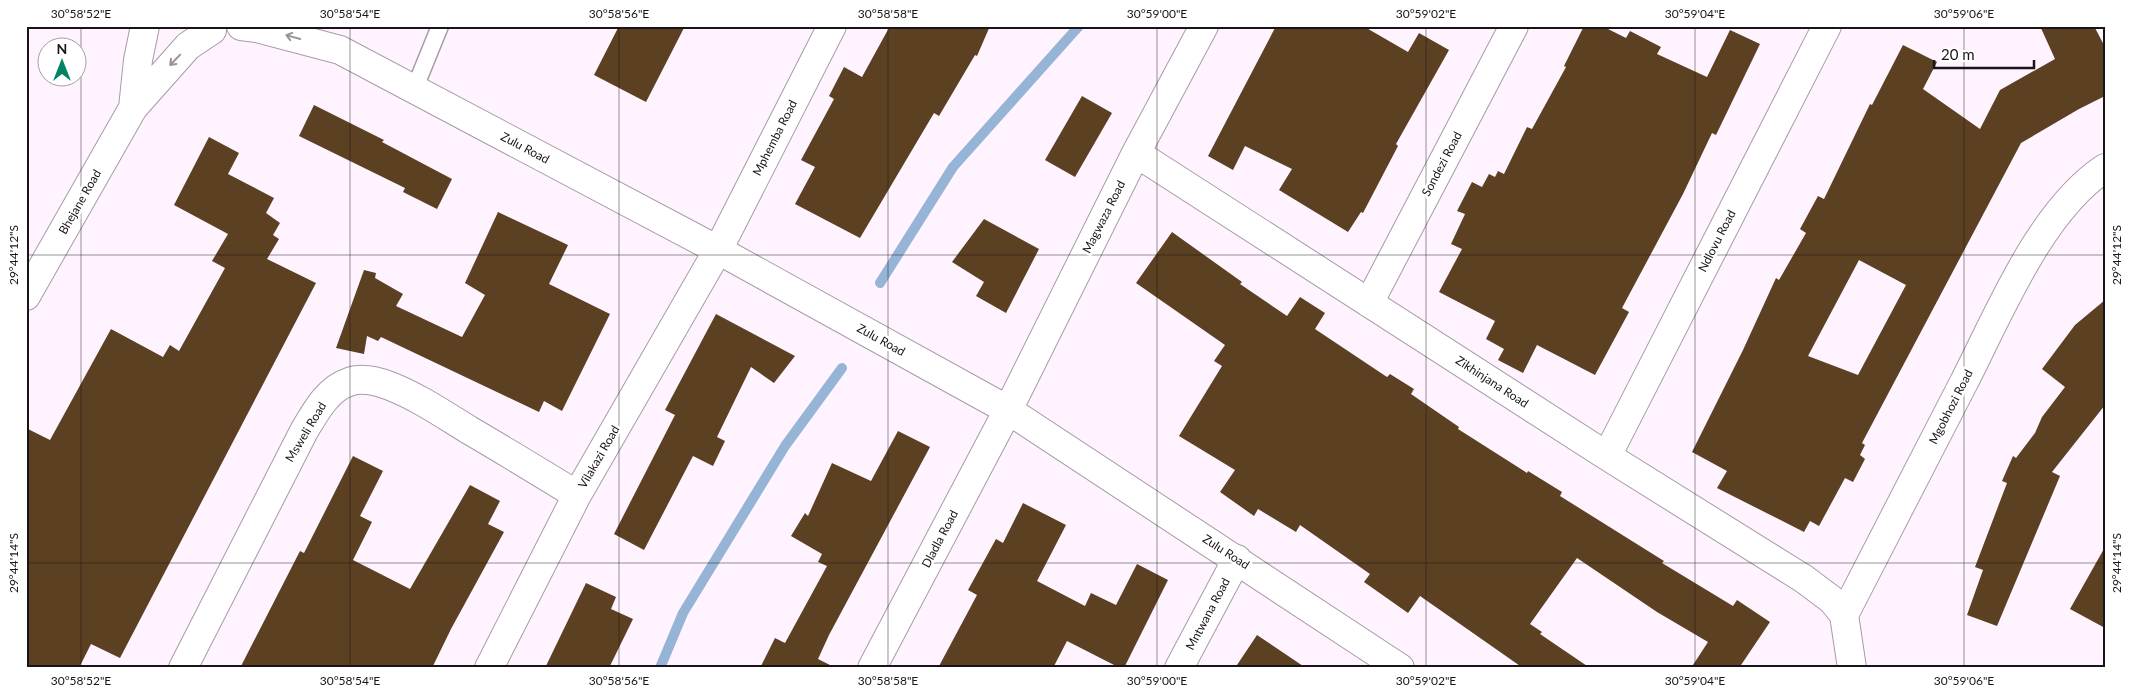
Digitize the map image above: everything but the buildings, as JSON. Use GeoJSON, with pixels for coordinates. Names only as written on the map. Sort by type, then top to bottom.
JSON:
{"type":"FeatureCollection","features":[{"type":"Feature","properties":{"kind":"street","name":"Bhejane Road"},"geometry":{"type":"LineString","coordinates":[[133,108],[138,60],[145,26]]}},
{"type":"Feature","properties":{"kind":"street"},"geometry":{"type":"LineString","coordinates":[[181,26],[192,30],[218,28]]}},
{"type":"Feature","properties":{"kind":"street","name":"Zulu Road"},"geometry":{"type":"LineString","coordinates":[[241,26],[257,28],[340,50],[718,250],[1008,410],[1400,668]]}},
{"type":"Feature","properties":{"kind":"street","name":"Zulu Road"},"geometry":{"type":"LineString","coordinates":[[316,26],[340,50]]}},
{"type":"Feature","properties":{"kind":"street","name":"Mphemba Road"},"geometry":{"type":"LineString","coordinates":[[718,250],[832,26]]}},
{"type":"Feature","properties":{"kind":"street","name":"Magwaza Road"},"geometry":{"type":"LineString","coordinates":[[1008,410],[1136,153],[1204,26]]}},
{"type":"Feature","properties":{"kind":"street","name":"Sondezi Road"},"geometry":{"type":"LineString","coordinates":[[1369,303],[1514,26]]}},
{"type":"Feature","properties":{"kind":"street","name":"Ndlovu Road"},"geometry":{"type":"LineString","coordinates":[[1607,456],[1827,26]]}},
{"type":"Feature","properties":{"kind":"street","name":"Bhejane Road"},"geometry":{"type":"LineString","coordinates":[[26,296],[133,108],[188,46],[218,28]]}},
{"type":"Feature","properties":{"kind":"street","name":"Zikhinjana Road"},"geometry":{"type":"LineString","coordinates":[[1136,153],[1607,456],[1804,579],[1832,600],[1844,615]]}},
{"type":"Feature","properties":{"kind":"street","name":"Mgobhozi Road"},"geometry":{"type":"LineString","coordinates":[[1844,615],[2020,273],[2068,200],[2089,178],[2105,168]]}},
{"type":"Feature","properties":{"kind":"street","name":"Vilakazi Road"},"geometry":{"type":"LineString","coordinates":[[489,668],[577,494],[718,250]]}},
{"type":"Feature","properties":{"kind":"street","name":"Msweli Road"},"geometry":{"type":"LineString","coordinates":[[183,668],[304,431],[321,404],[333,391],[348,382],[361,379],[373,381],[388,385],[421,400],[577,494]]}},
{"type":"Feature","properties":{"kind":"street","name":"Dladla Road"},"geometry":{"type":"LineString","coordinates":[[872,668],[1008,410]]}},
{"type":"Feature","properties":{"kind":"street","name":"Mntwana Road"},"geometry":{"type":"LineString","coordinates":[[1179,668],[1237,559]]}},
{"type":"Feature","properties":{"kind":"street"},"geometry":{"type":"LineString","coordinates":[[1844,615],[1852,668]]}},
{"type":"Feature","properties":{"kind":"lane"},"geometry":{"type":"LineString","coordinates":[[414,90],[440,26]]}},
{"type":"Feature","properties":{"kind":"waterway"},"geometry":{"type":"LineString","coordinates":[[880,283],[953,167],[1079,26]]}},
{"type":"Feature","properties":{"kind":"waterway"},"geometry":{"type":"LineString","coordinates":[[660,668],[683,613],[785,446],[842,368]]}}]}
